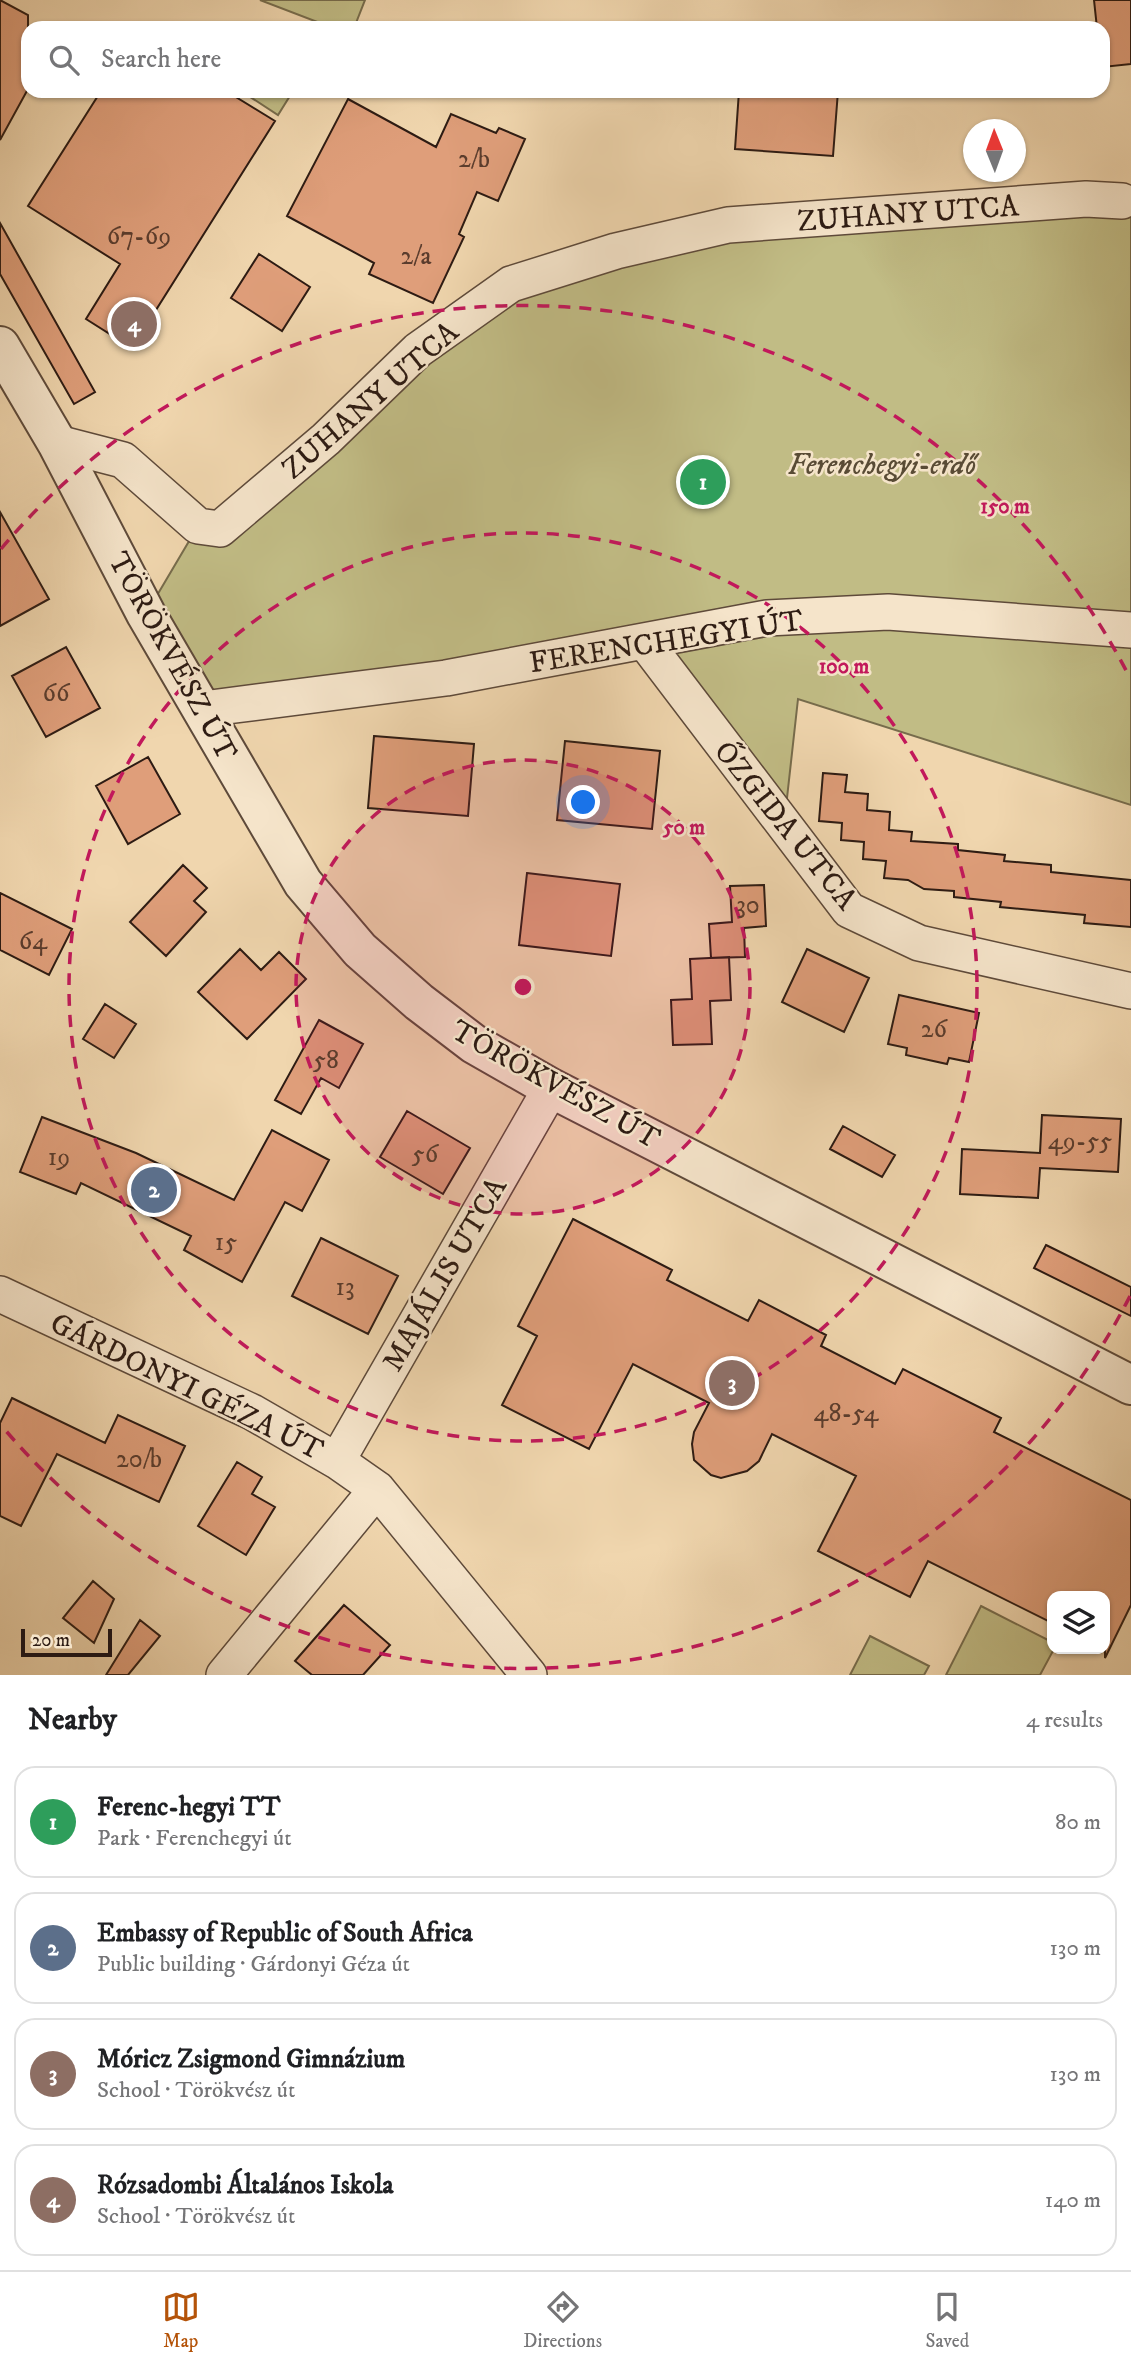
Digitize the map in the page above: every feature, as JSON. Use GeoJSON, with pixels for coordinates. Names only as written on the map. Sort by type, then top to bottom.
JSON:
{"type":"FeatureCollection","features":[{"type":"Feature","properties":{"kind":"street","name":"ZUHANY UTCA"},"geometry":{"type":"LineString","coordinates":[[57,443],[123,460],[198,526],[220,529],[326,439],[418,349],[511,284],[616,251],[728,225],[1086,200],[1126,193]]}},
{"type":"Feature","properties":{"kind":"street","name":"TÖRÖKVÉSZ ÚT"},"geometry":{"type":"LineString","coordinates":[[0,346],[57,443],[146,614],[303,883],[360,950],[419,1002],[474,1044],[551,1088],[1131,1385]]}},
{"type":"Feature","properties":{"kind":"street","name":"FERENCHEGYI ÚT"},"geometry":{"type":"LineString","coordinates":[[203,709],[446,678],[767,618],[888,612],[1131,630]]}},
{"type":"Feature","properties":{"kind":"street","name":"ŐZGIDA UTCA"},"geometry":{"type":"LineString","coordinates":[[645,642],[849,910],[919,943],[1131,991]]}},
{"type":"Feature","properties":{"kind":"street","name":"MAJÁLIS UTCA"},"geometry":{"type":"LineString","coordinates":[[337,1461],[551,1088]]}},
{"type":"Feature","properties":{"kind":"street","name":"GÁRDONYI GÉZA ÚT"},"geometry":{"type":"LineString","coordinates":[[0,1294],[252,1412],[337,1461],[377,1489],[529,1675]]}},
{"type":"Feature","properties":{"kind":"street"},"geometry":{"type":"LineString","coordinates":[[225,1675],[377,1489]]}},
{"type":"Feature","properties":{"kind":"green space"},"geometry":{"type":"Polygon","coordinates":[[[260,0],[365,0],[357,21],[315,21],[260,0]]]}},
{"type":"Feature","properties":{"kind":"green space"},"geometry":{"type":"Polygon","coordinates":[[[252,98],[289,98],[278,115],[252,98]]]}},
{"type":"Feature","properties":{"kind":"green space","name":"Ferenchegyi-erdő"},"geometry":{"type":"Polygon","coordinates":[[[1131,196],[1131,805],[798,699],[784,825],[645,642],[203,709],[146,614],[198,526],[418,350],[616,251],[1131,196]]]}},
{"type":"Feature","properties":{"kind":"green space"},"geometry":{"type":"Polygon","coordinates":[[[981,1606],[1047,1639],[1047,1654],[1051,1654],[1040,1675],[946,1675],[981,1606]]]}},
{"type":"Feature","properties":{"kind":"green space"},"geometry":{"type":"Polygon","coordinates":[[[870,1636],[929,1666],[924,1675],[850,1675],[870,1636]]]}},
{"type":"Feature","properties":{"kind":"building"},"geometry":{"type":"Polygon","coordinates":[[[0,0],[28,15],[28,21],[21,21],[23,98],[0,140],[0,0]]]}},
{"type":"Feature","properties":{"kind":"building"},"geometry":{"type":"Polygon","coordinates":[[[1094,0],[1131,0],[1131,64],[1110,66],[1110,21],[1096,21],[1094,0]]]}},
{"type":"Feature","properties":{"kind":"building"},"geometry":{"type":"Polygon","coordinates":[[[97,98],[237,98],[275,121],[132,348],[86,319],[120,264],[28,206],[97,98]]]}},
{"type":"Feature","properties":{"kind":"building"},"geometry":{"type":"Polygon","coordinates":[[[739,98],[837,98],[833,156],[735,149],[739,98]]]}},
{"type":"Feature","properties":{"kind":"building"},"geometry":{"type":"Polygon","coordinates":[[[348,99],[436,147],[451,114],[496,133],[499,128],[525,139],[498,201],[477,192],[459,234],[464,237],[433,303],[369,274],[374,263],[287,216],[348,99]]]}},
{"type":"Feature","properties":{"kind":"building"},"geometry":{"type":"Polygon","coordinates":[[[0,223],[95,392],[74,404],[0,274],[0,223]]]}},
{"type":"Feature","properties":{"kind":"building"},"geometry":{"type":"Polygon","coordinates":[[[259,254],[310,287],[282,331],[231,298],[259,254]]]}},
{"type":"Feature","properties":{"kind":"building"},"geometry":{"type":"Polygon","coordinates":[[[0,512],[49,599],[0,626],[0,512]]]}},
{"type":"Feature","properties":{"kind":"building"},"geometry":{"type":"Polygon","coordinates":[[[66,647],[100,708],[46,737],[12,676],[66,647]]]}},
{"type":"Feature","properties":{"kind":"building"},"geometry":{"type":"Polygon","coordinates":[[[374,736],[474,744],[468,816],[368,808],[374,736]]]}},
{"type":"Feature","properties":{"kind":"building"},"geometry":{"type":"Polygon","coordinates":[[[565,741],[660,751],[652,829],[557,820],[565,741]]]}},
{"type":"Feature","properties":{"kind":"building"},"geometry":{"type":"Polygon","coordinates":[[[148,757],[180,814],[128,844],[96,786],[148,757]]]}},
{"type":"Feature","properties":{"kind":"building"},"geometry":{"type":"Polygon","coordinates":[[[823,773],[847,775],[845,792],[868,794],[867,810],[890,812],[889,830],[912,832],[911,841],[958,844],[958,850],[1005,855],[1004,861],[1051,865],[1051,872],[1131,880],[1131,927],[1084,923],[1085,915],[1000,907],[1001,902],[954,897],[954,891],[924,889],[908,880],[884,878],[886,861],[863,859],[864,842],[841,840],[842,823],[819,821],[823,773]]]}},
{"type":"Feature","properties":{"kind":"building"},"geometry":{"type":"Polygon","coordinates":[[[183,865],[207,888],[194,901],[206,912],[166,956],[130,922],[183,865]]]}},
{"type":"Feature","properties":{"kind":"building"},"geometry":{"type":"Polygon","coordinates":[[[527,873],[620,884],[611,956],[519,945],[527,873]]]}},
{"type":"Feature","properties":{"kind":"building"},"geometry":{"type":"Polygon","coordinates":[[[764,885],[766,926],[744,928],[745,957],[711,958],[709,924],[732,922],[730,886],[764,885]]]}},
{"type":"Feature","properties":{"kind":"building"},"geometry":{"type":"Polygon","coordinates":[[[0,893],[72,929],[49,975],[0,950],[0,893]]]}},
{"type":"Feature","properties":{"kind":"building"},"geometry":{"type":"Polygon","coordinates":[[[240,949],[261,970],[279,952],[306,979],[247,1039],[198,992],[240,949]]]}},
{"type":"Feature","properties":{"kind":"building"},"geometry":{"type":"Polygon","coordinates":[[[807,949],[869,978],[844,1032],[782,1002],[807,949]]]}},
{"type":"Feature","properties":{"kind":"building"},"geometry":{"type":"Polygon","coordinates":[[[729,957],[731,1000],[710,1001],[712,1044],[673,1045],[671,1000],[692,999],[690,959],[729,957]]]}},
{"type":"Feature","properties":{"kind":"building"},"geometry":{"type":"Polygon","coordinates":[[[899,995],[979,1013],[969,1062],[949,1058],[947,1064],[906,1055],[907,1048],[888,1044],[899,995]]]}},
{"type":"Feature","properties":{"kind":"building"},"geometry":{"type":"Polygon","coordinates":[[[105,1004],[136,1024],[114,1058],[83,1039],[105,1004]]]}},
{"type":"Feature","properties":{"kind":"building"},"geometry":{"type":"Polygon","coordinates":[[[319,1020],[363,1044],[339,1088],[321,1078],[301,1114],[275,1100],[319,1020]]]}},
{"type":"Feature","properties":{"kind":"building"},"geometry":{"type":"Polygon","coordinates":[[[407,1111],[470,1148],[443,1194],[380,1157],[407,1111]]]}},
{"type":"Feature","properties":{"kind":"building"},"geometry":{"type":"Polygon","coordinates":[[[1042,1115],[1121,1119],[1118,1172],[1040,1168],[1038,1198],[960,1194],[962,1149],[1040,1153],[1042,1115]]]}},
{"type":"Feature","properties":{"kind":"building"},"geometry":{"type":"Polygon","coordinates":[[[42,1117],[136,1153],[234,1200],[272,1130],[329,1160],[302,1211],[285,1202],[242,1282],[184,1250],[191,1236],[81,1183],[76,1194],[20,1172],[42,1117]]]}},
{"type":"Feature","properties":{"kind":"building"},"geometry":{"type":"Polygon","coordinates":[[[843,1126],[895,1155],[882,1177],[830,1149],[843,1126]]]}},
{"type":"Feature","properties":{"kind":"building"},"geometry":{"type":"Polygon","coordinates":[[[573,1219],[672,1270],[667,1280],[748,1321],[759,1300],[826,1335],[821,1346],[895,1384],[903,1369],[1001,1418],[994,1432],[1131,1500],[1131,1605],[1110,1648],[1110,1591],[1047,1591],[1047,1620],[928,1561],[910,1597],[818,1551],[856,1476],[772,1434],[759,1461],[747,1471],[721,1478],[711,1475],[694,1460],[692,1444],[694,1432],[709,1403],[633,1364],[589,1449],[502,1405],[537,1336],[518,1326],[573,1219]]]}},
{"type":"Feature","properties":{"kind":"building"},"geometry":{"type":"Polygon","coordinates":[[[321,1238],[398,1276],[368,1334],[292,1296],[321,1238]]]}},
{"type":"Feature","properties":{"kind":"building"},"geometry":{"type":"Polygon","coordinates":[[[1046,1245],[1131,1287],[1131,1316],[1034,1268],[1046,1245]]]}},
{"type":"Feature","properties":{"kind":"building"},"geometry":{"type":"Polygon","coordinates":[[[12,1398],[105,1443],[118,1415],[185,1446],[159,1502],[57,1454],[21,1526],[0,1516],[0,1423],[12,1398]]]}},
{"type":"Feature","properties":{"kind":"building"},"geometry":{"type":"Polygon","coordinates":[[[237,1462],[262,1477],[252,1494],[275,1507],[246,1555],[198,1526],[237,1462]]]}},
{"type":"Feature","properties":{"kind":"building"},"geometry":{"type":"Polygon","coordinates":[[[93,1581],[114,1599],[94,1643],[63,1618],[93,1581]]]}},
{"type":"Feature","properties":{"kind":"building"},"geometry":{"type":"Polygon","coordinates":[[[344,1605],[390,1645],[363,1675],[312,1675],[295,1661],[344,1605]]]}},
{"type":"Feature","properties":{"kind":"building"},"geometry":{"type":"Polygon","coordinates":[[[140,1620],[160,1636],[128,1675],[106,1675],[140,1620]]]}},
{"type":"Feature","properties":{"kind":"place","name":"Rózsadombi Általános Iskola"},"geometry":{"type":"Point","coordinates":[134,324]}},
{"type":"Feature","properties":{"kind":"place","name":"Ferenc-hegyi TT"},"geometry":{"type":"Point","coordinates":[703,482]}},
{"type":"Feature","properties":{"kind":"place","name":"Embassy of Republic of South Africa"},"geometry":{"type":"Point","coordinates":[154,1190]}},
{"type":"Feature","properties":{"kind":"place","name":"Móricz Zsigmond Gimnázium"},"geometry":{"type":"Point","coordinates":[732,1383]}}]}
